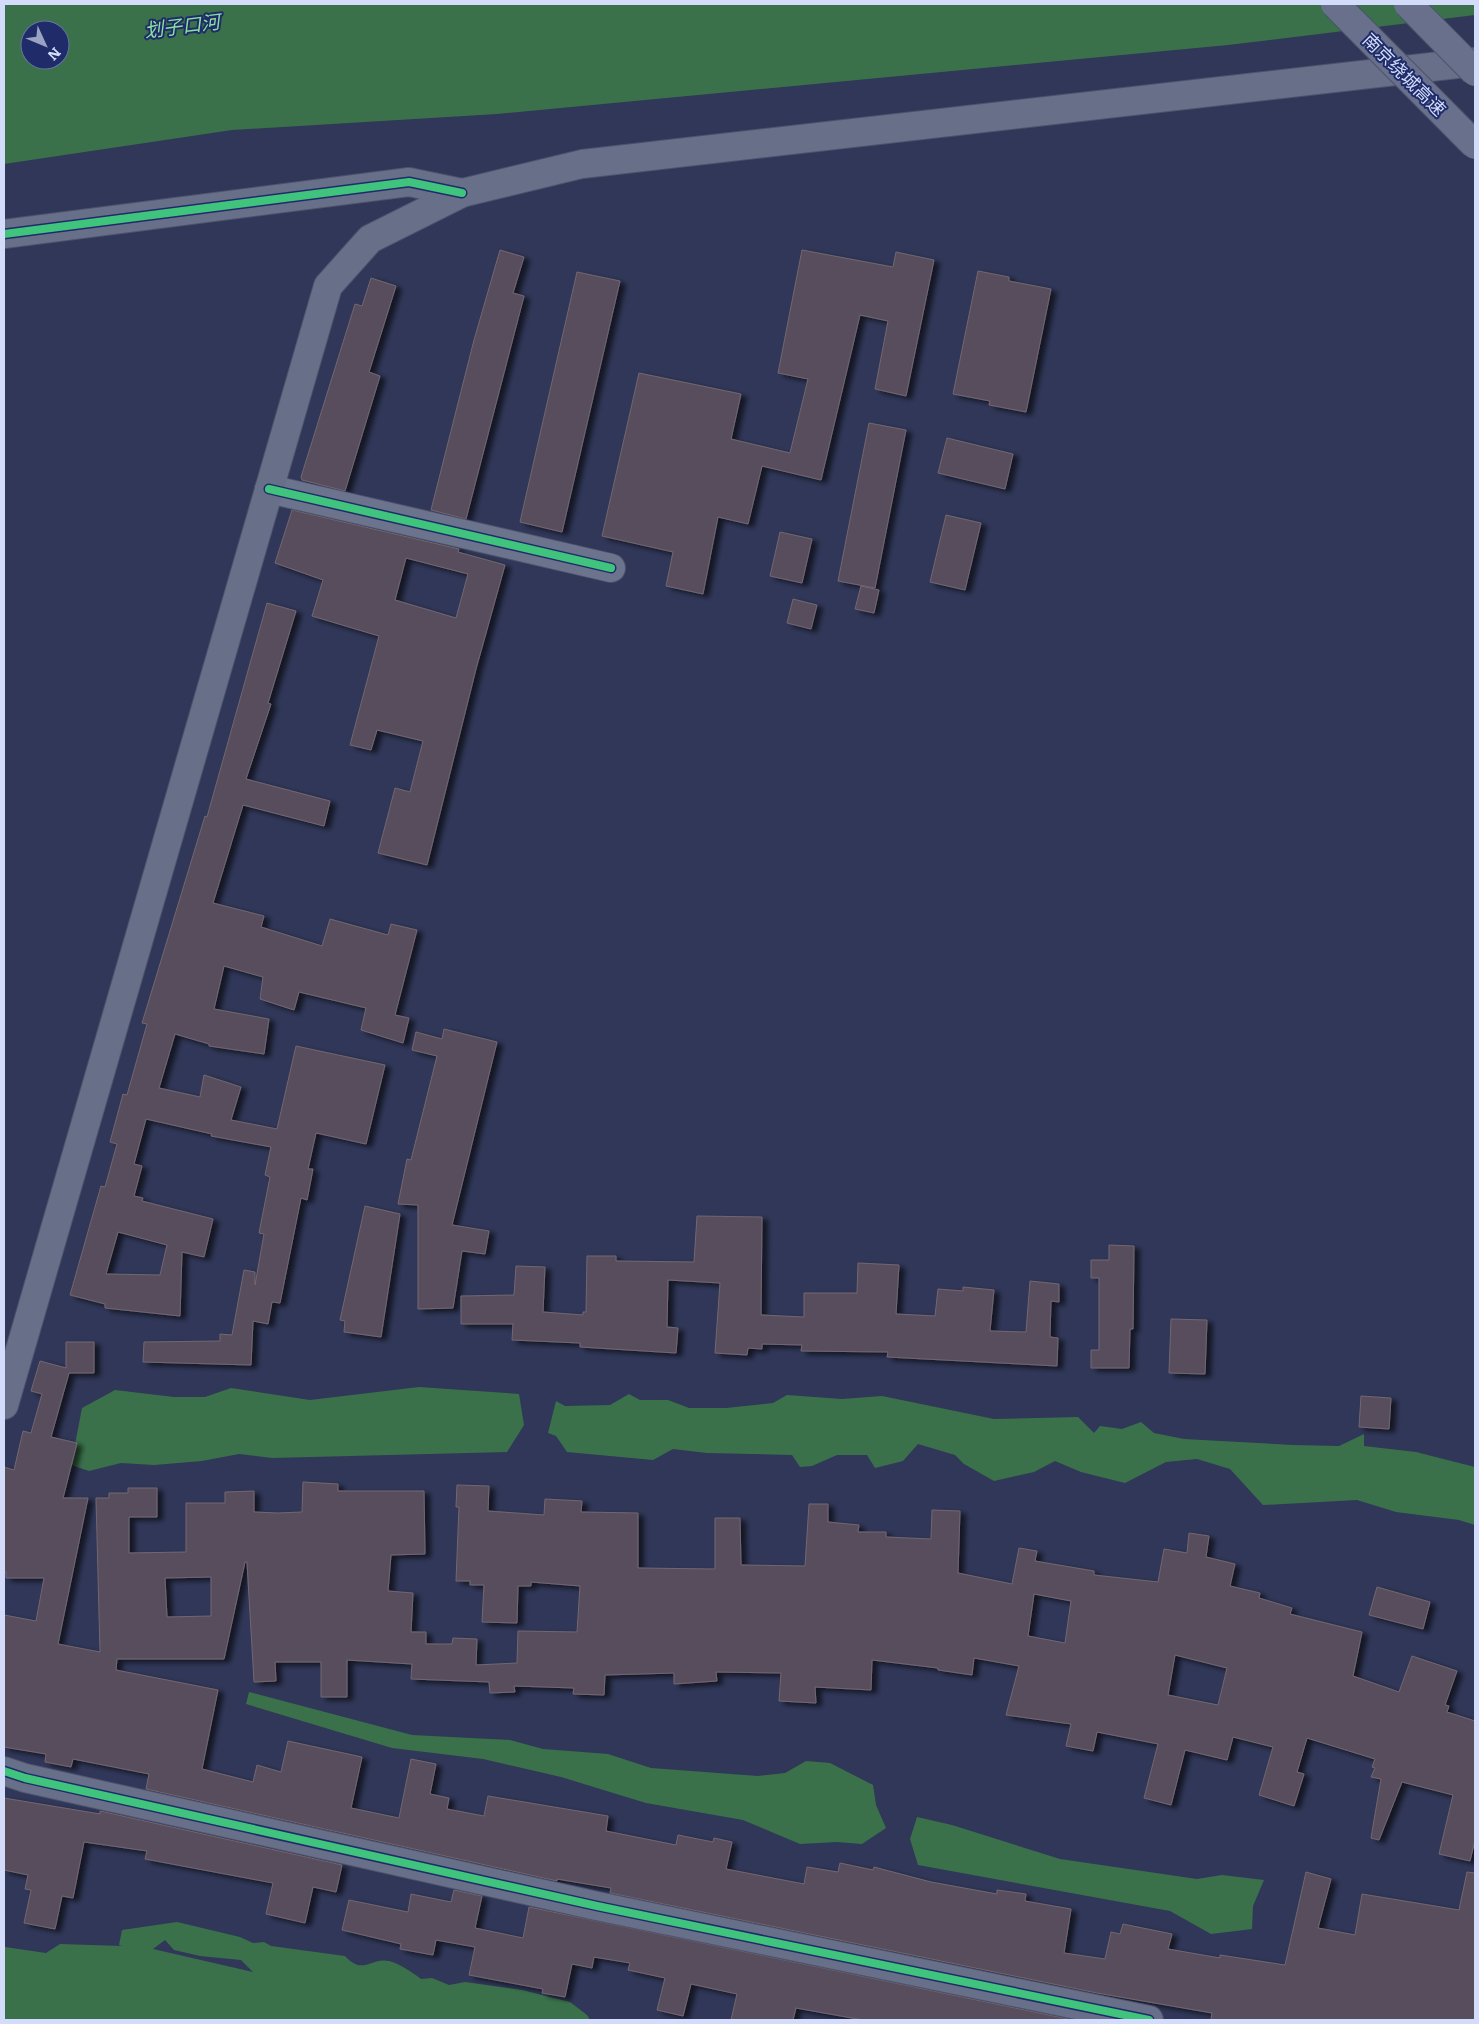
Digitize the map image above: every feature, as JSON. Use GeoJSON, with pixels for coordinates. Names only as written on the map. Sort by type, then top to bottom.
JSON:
{"type":"FeatureCollection","features":[{"type":"Feature","properties":{"kind":"highway","name":"南京绕城高速"},"geometry":{"type":"LineString","coordinates":[[1335,4],[1475,145]]}},
{"type":"Feature","properties":{"kind":"highway"},"geometry":{"type":"LineString","coordinates":[[1408,4],[1475,72]]}},
{"type":"Feature","properties":{"kind":"main road"},"geometry":{"type":"LineString","coordinates":[[4,1406],[328,286],[370,240],[462,192],[582,164],[1475,62]]}},
{"type":"Feature","properties":{"kind":"main road"},"geometry":{"type":"LineString","coordinates":[[4,234],[410,182],[462,192]]}},
{"type":"Feature","properties":{"kind":"main road"},"geometry":{"type":"LineString","coordinates":[[4,1771],[24,1778],[597,1906],[1149,2020]]}},
{"type":"Feature","properties":{"kind":"street"},"geometry":{"type":"LineString","coordinates":[[269,489],[611,568]]}},
{"type":"Feature","properties":{"kind":"water","name":"划子口河"},"geometry":{"type":"Polygon","coordinates":[[[4,4],[1475,4],[1475,15],[1228,45],[497,114],[232,130],[4,164],[4,4]]]}},
{"type":"Feature","properties":{"kind":"water"},"geometry":{"type":"Polygon","coordinates":[[[419,1387],[519,1394],[524,1425],[507,1452],[272,1458],[239,1454],[202,1461],[154,1465],[121,1463],[89,1471],[71,1465],[82,1408],[115,1390],[174,1397],[205,1397],[231,1388],[310,1400],[419,1387]]]}},
{"type":"Feature","properties":{"kind":"water"},"geometry":{"type":"Polygon","coordinates":[[[629,1394],[640,1400],[668,1400],[689,1408],[726,1408],[773,1403],[787,1395],[842,1399],[882,1396],[994,1419],[1078,1417],[1094,1433],[1100,1426],[1122,1429],[1141,1422],[1154,1433],[1184,1439],[1293,1445],[1339,1446],[1364,1434],[1364,1446],[1416,1452],[1475,1467],[1475,1525],[1459,1520],[1396,1512],[1357,1500],[1263,1505],[1230,1469],[1197,1459],[1166,1462],[1125,1483],[1081,1472],[1055,1461],[1034,1472],[994,1481],[964,1464],[955,1455],[918,1444],[903,1461],[875,1468],[867,1455],[837,1455],[812,1466],[800,1467],[792,1455],[707,1453],[673,1449],[653,1460],[567,1452],[556,1436],[548,1433],[556,1401],[565,1406],[610,1405],[629,1394]]]}},
{"type":"Feature","properties":{"kind":"water"},"geometry":{"type":"Polygon","coordinates":[[[249,1692],[412,1735],[510,1740],[543,1749],[608,1754],[651,1768],[758,1776],[785,1773],[806,1761],[830,1763],[873,1785],[876,1805],[886,1828],[862,1844],[837,1842],[800,1844],[743,1820],[646,1803],[561,1777],[483,1759],[392,1748],[246,1704],[249,1692]]]}},
{"type":"Feature","properties":{"kind":"water"},"geometry":{"type":"Polygon","coordinates":[[[917,1817],[952,1825],[1060,1859],[1197,1879],[1222,1875],[1264,1880],[1253,1906],[1252,1929],[1211,1934],[1170,1911],[918,1865],[910,1839],[917,1817]]]}},
{"type":"Feature","properties":{"kind":"water"},"geometry":{"type":"Polygon","coordinates":[[[177,1922],[240,1937],[253,1943],[264,1942],[271,1946],[345,1956],[357,1965],[383,1960],[389,1961],[421,1979],[432,1978],[449,1985],[465,1982],[522,1990],[570,2002],[587,2015],[590,2020],[4,2020],[5,1947],[46,1953],[60,1944],[122,1946],[119,1945],[122,1930],[177,1922]],[[165,1940],[153,1949],[253,1972],[241,1960],[200,1956],[174,1950],[165,1940]]]}},
{"type":"Feature","properties":{"kind":"building"},"geometry":{"type":"Polygon","coordinates":[[[500,250],[524,257],[513,293],[524,296],[466,519],[431,510],[474,340],[500,250]]]}},
{"type":"Feature","properties":{"kind":"building"},"geometry":{"type":"Polygon","coordinates":[[[802,250],[893,267],[896,252],[934,260],[906,396],[875,389],[888,321],[860,315],[821,480],[762,466],[748,524],[718,517],[703,594],[666,586],[673,552],[602,536],[639,373],[741,394],[731,439],[790,453],[808,379],[778,373],[802,250]]]}},
{"type":"Feature","properties":{"kind":"building"},"geometry":{"type":"Polygon","coordinates":[[[978,271],[1009,277],[1009,281],[1051,289],[1026,412],[989,405],[990,401],[953,394],[978,271]]]}},
{"type":"Feature","properties":{"kind":"building"},"geometry":{"type":"Polygon","coordinates":[[[577,272],[620,281],[562,532],[520,522],[577,272]]]}},
{"type":"Feature","properties":{"kind":"building"},"geometry":{"type":"Polygon","coordinates":[[[371,278],[396,286],[369,372],[380,376],[345,491],[302,480],[301,477],[355,304],[362,306],[371,278]]]}},
{"type":"Feature","properties":{"kind":"building"},"geometry":{"type":"Polygon","coordinates":[[[869,423],[906,430],[875,588],[838,581],[869,423]]]}},
{"type":"Feature","properties":{"kind":"building"},"geometry":{"type":"Polygon","coordinates":[[[947,438],[1013,454],[1005,489],[938,473],[947,438]]]}},
{"type":"Feature","properties":{"kind":"building"},"geometry":{"type":"Polygon","coordinates":[[[292,510],[459,549],[458,552],[505,565],[476,669],[427,865],[378,853],[395,788],[410,792],[423,741],[377,730],[371,750],[350,745],[379,636],[312,616],[323,580],[275,563],[292,510]],[[406,558],[395,600],[456,618],[468,574],[406,558]]]}},
{"type":"Feature","properties":{"kind":"building"},"geometry":{"type":"Polygon","coordinates":[[[946,515],[981,523],[965,590],[930,582],[946,515]]]}},
{"type":"Feature","properties":{"kind":"building"},"geometry":{"type":"Polygon","coordinates":[[[780,532],[812,539],[802,583],[770,576],[780,532]]]}},
{"type":"Feature","properties":{"kind":"building"},"geometry":{"type":"Polygon","coordinates":[[[861,586],[879,590],[874,613],[855,609],[861,586]]]}},
{"type":"Feature","properties":{"kind":"building"},"geometry":{"type":"Polygon","coordinates":[[[793,599],[817,605],[811,629],[787,623],[793,599]]]}},
{"type":"Feature","properties":{"kind":"building"},"geometry":{"type":"Polygon","coordinates":[[[267,603],[296,611],[268,703],[271,704],[246,779],[330,801],[324,826],[243,805],[213,903],[264,916],[261,927],[322,946],[330,919],[388,935],[391,924],[417,930],[395,1015],[409,1018],[403,1043],[361,1030],[366,1008],[299,992],[294,1010],[260,999],[263,977],[224,966],[214,1009],[269,1019],[264,1054],[209,1046],[209,1044],[175,1034],[159,1088],[200,1097],[204,1075],[241,1087],[231,1120],[277,1129],[296,1046],[385,1065],[366,1144],[316,1133],[308,1169],[313,1169],[307,1200],[301,1198],[280,1303],[272,1302],[268,1324],[253,1321],[251,1365],[143,1362],[144,1342],[220,1341],[220,1334],[232,1335],[244,1270],[255,1272],[255,1285],[264,1234],[259,1233],[270,1177],[265,1175],[271,1147],[211,1136],[212,1134],[146,1119],[134,1164],[142,1166],[134,1196],[143,1198],[142,1201],[213,1219],[204,1257],[182,1252],[180,1316],[105,1308],[105,1304],[70,1295],[101,1186],[105,1187],[117,1144],[110,1142],[123,1094],[127,1095],[147,1024],[142,1023],[205,816],[207,817],[267,603]],[[118,1232],[106,1274],[160,1275],[167,1245],[118,1232]]]}},
{"type":"Feature","properties":{"kind":"building"},"geometry":{"type":"Polygon","coordinates":[[[444,1029],[497,1042],[452,1225],[489,1231],[485,1254],[462,1251],[453,1308],[418,1309],[418,1205],[398,1204],[407,1159],[411,1160],[437,1056],[412,1050],[416,1032],[442,1039],[444,1029]]]}},
{"type":"Feature","properties":{"kind":"building"},"geometry":{"type":"Polygon","coordinates":[[[365,1206],[400,1214],[381,1337],[344,1332],[345,1321],[340,1320],[365,1206]]]}},
{"type":"Feature","properties":{"kind":"building"},"geometry":{"type":"Polygon","coordinates":[[[697,1216],[762,1217],[761,1315],[804,1317],[804,1293],[857,1293],[858,1263],[899,1265],[896,1314],[935,1316],[938,1289],[963,1291],[963,1287],[994,1290],[990,1331],[1026,1332],[1030,1281],[1059,1284],[1059,1302],[1051,1301],[1050,1337],[1058,1338],[1057,1366],[887,1357],[888,1352],[801,1351],[802,1345],[762,1344],[762,1349],[748,1348],[747,1355],[715,1353],[720,1283],[668,1280],[667,1327],[678,1328],[676,1353],[580,1347],[580,1343],[512,1340],[513,1324],[461,1324],[461,1296],[514,1295],[516,1266],[545,1267],[543,1312],[583,1315],[583,1312],[586,1312],[587,1256],[616,1256],[616,1261],[694,1262],[697,1216]]]}},
{"type":"Feature","properties":{"kind":"building"},"geometry":{"type":"Polygon","coordinates":[[[1109,1245],[1134,1246],[1133,1329],[1130,1329],[1129,1368],[1091,1368],[1091,1350],[1099,1350],[1099,1278],[1091,1278],[1091,1260],[1109,1260],[1109,1245]]]}},
{"type":"Feature","properties":{"kind":"building"},"geometry":{"type":"Polygon","coordinates":[[[1171,1319],[1207,1320],[1205,1374],[1169,1373],[1171,1319]]]}},
{"type":"Feature","properties":{"kind":"building"},"geometry":{"type":"Polygon","coordinates":[[[66,1342],[94,1342],[94,1373],[69,1373],[51,1437],[77,1443],[63,1498],[88,1498],[58,1644],[100,1652],[96,1498],[109,1498],[109,1493],[128,1493],[128,1488],[157,1488],[157,1517],[129,1517],[129,1553],[186,1552],[186,1503],[225,1503],[225,1492],[254,1491],[254,1512],[278,1513],[302,1512],[303,1482],[338,1484],[338,1491],[424,1491],[425,1554],[391,1555],[388,1591],[413,1593],[411,1632],[426,1632],[426,1644],[452,1644],[453,1638],[477,1639],[476,1665],[517,1663],[518,1631],[577,1632],[580,1586],[531,1582],[531,1586],[518,1586],[517,1623],[482,1622],[484,1585],[470,1585],[470,1581],[456,1581],[459,1507],[456,1507],[457,1485],[489,1486],[488,1511],[544,1515],[545,1499],[582,1501],[581,1512],[638,1513],[638,1568],[715,1569],[715,1518],[740,1518],[741,1565],[805,1566],[809,1504],[828,1504],[828,1522],[859,1525],[858,1532],[886,1532],[886,1537],[931,1539],[932,1510],[960,1511],[958,1573],[1012,1584],[1019,1548],[1037,1551],[1035,1561],[1094,1571],[1094,1575],[1158,1582],[1164,1549],[1187,1553],[1189,1533],[1209,1536],[1206,1557],[1235,1564],[1230,1586],[1260,1593],[1259,1598],[1292,1608],[1290,1614],[1362,1632],[1353,1676],[1399,1692],[1412,1656],[1457,1671],[1445,1705],[1449,1706],[1447,1712],[1475,1721],[1475,1840],[1470,1861],[1439,1854],[1453,1795],[1402,1782],[1379,1840],[1371,1838],[1381,1779],[1371,1777],[1375,1768],[1372,1767],[1375,1759],[1307,1738],[1297,1772],[1304,1774],[1294,1806],[1259,1795],[1273,1747],[1233,1737],[1227,1760],[1185,1750],[1171,1805],[1144,1798],[1158,1744],[1097,1732],[1093,1751],[1066,1746],[1071,1724],[1006,1715],[1019,1666],[974,1658],[972,1675],[938,1670],[938,1668],[872,1660],[871,1690],[815,1687],[816,1703],[779,1701],[781,1673],[716,1672],[717,1681],[674,1684],[674,1673],[605,1675],[604,1695],[573,1694],[574,1688],[514,1686],[515,1692],[490,1693],[489,1682],[411,1679],[412,1664],[347,1660],[347,1697],[321,1697],[321,1662],[275,1662],[276,1681],[254,1682],[247,1562],[245,1562],[224,1659],[117,1659],[116,1670],[218,1690],[202,1769],[253,1782],[257,1765],[281,1772],[288,1741],[362,1757],[351,1808],[399,1818],[411,1759],[436,1764],[430,1794],[449,1798],[447,1809],[484,1816],[488,1796],[608,1816],[606,1831],[676,1845],[678,1835],[713,1842],[714,1838],[732,1842],[726,1869],[804,1884],[807,1867],[838,1872],[840,1863],[873,1870],[874,1867],[931,1882],[997,1894],[997,1890],[1026,1894],[1025,1901],[1071,1909],[1064,1953],[1105,1959],[1111,1932],[1120,1934],[1123,1924],[1172,1934],[1168,1949],[1220,1958],[1220,1955],[1285,1965],[1306,1872],[1331,1879],[1318,1928],[1355,1935],[1362,1894],[1459,1910],[1467,1872],[1475,1873],[1475,2020],[1211,2020],[1212,2013],[1097,1993],[610,1893],[611,1888],[557,1879],[557,1881],[146,1789],[149,1774],[73,1759],[71,1767],[45,1762],[46,1754],[4,1747],[4,1615],[36,1621],[44,1578],[6,1578],[6,1572],[4,1572],[4,1467],[14,1470],[23,1431],[31,1433],[42,1394],[31,1391],[40,1361],[66,1368],[66,1342]],[[211,1577],[165,1578],[167,1617],[211,1616],[211,1577]],[[1034,1594],[1028,1636],[1065,1643],[1071,1601],[1034,1594]],[[1175,1655],[1168,1695],[1218,1705],[1227,1668],[1175,1655]]]}},
{"type":"Feature","properties":{"kind":"building"},"geometry":{"type":"Polygon","coordinates":[[[1361,1396],[1391,1398],[1389,1429],[1359,1427],[1361,1396]]]}},
{"type":"Feature","properties":{"kind":"building"},"geometry":{"type":"Polygon","coordinates":[[[1377,1587],[1430,1602],[1423,1629],[1369,1615],[1377,1587]]]}},
{"type":"Feature","properties":{"kind":"building"},"geometry":{"type":"Polygon","coordinates":[[[4,1798],[100,1814],[100,1811],[342,1865],[336,1892],[313,1887],[305,1923],[266,1914],[273,1883],[145,1859],[147,1851],[84,1842],[73,1898],[62,1896],[55,1929],[24,1923],[31,1890],[25,1889],[28,1875],[4,1870],[4,1798]]]}},
{"type":"Feature","properties":{"kind":"building"},"geometry":{"type":"Polygon","coordinates":[[[454,1890],[482,1896],[475,1928],[523,1938],[529,1907],[1073,2020],[863,2020],[796,2008],[793,2020],[731,2020],[737,1994],[691,1984],[683,2016],[657,2010],[665,1978],[628,1970],[630,1963],[594,1957],[592,1968],[572,1964],[565,1997],[542,1993],[543,1989],[469,1975],[475,1947],[436,1940],[433,1955],[400,1949],[401,1944],[342,1930],[349,1900],[408,1912],[411,1894],[451,1902],[454,1890]]]}},
{"type":"Feature","properties":{"kind":"cycle path"},"geometry":{"type":"LineString","coordinates":[[4,234],[409,182],[462,193]]}},
{"type":"Feature","properties":{"kind":"cycle path"},"geometry":{"type":"LineString","coordinates":[[269,489],[611,568]]}},
{"type":"Feature","properties":{"kind":"cycle path"},"geometry":{"type":"LineString","coordinates":[[4,1771],[25,1778],[597,1906],[1149,2020]]}}]}
